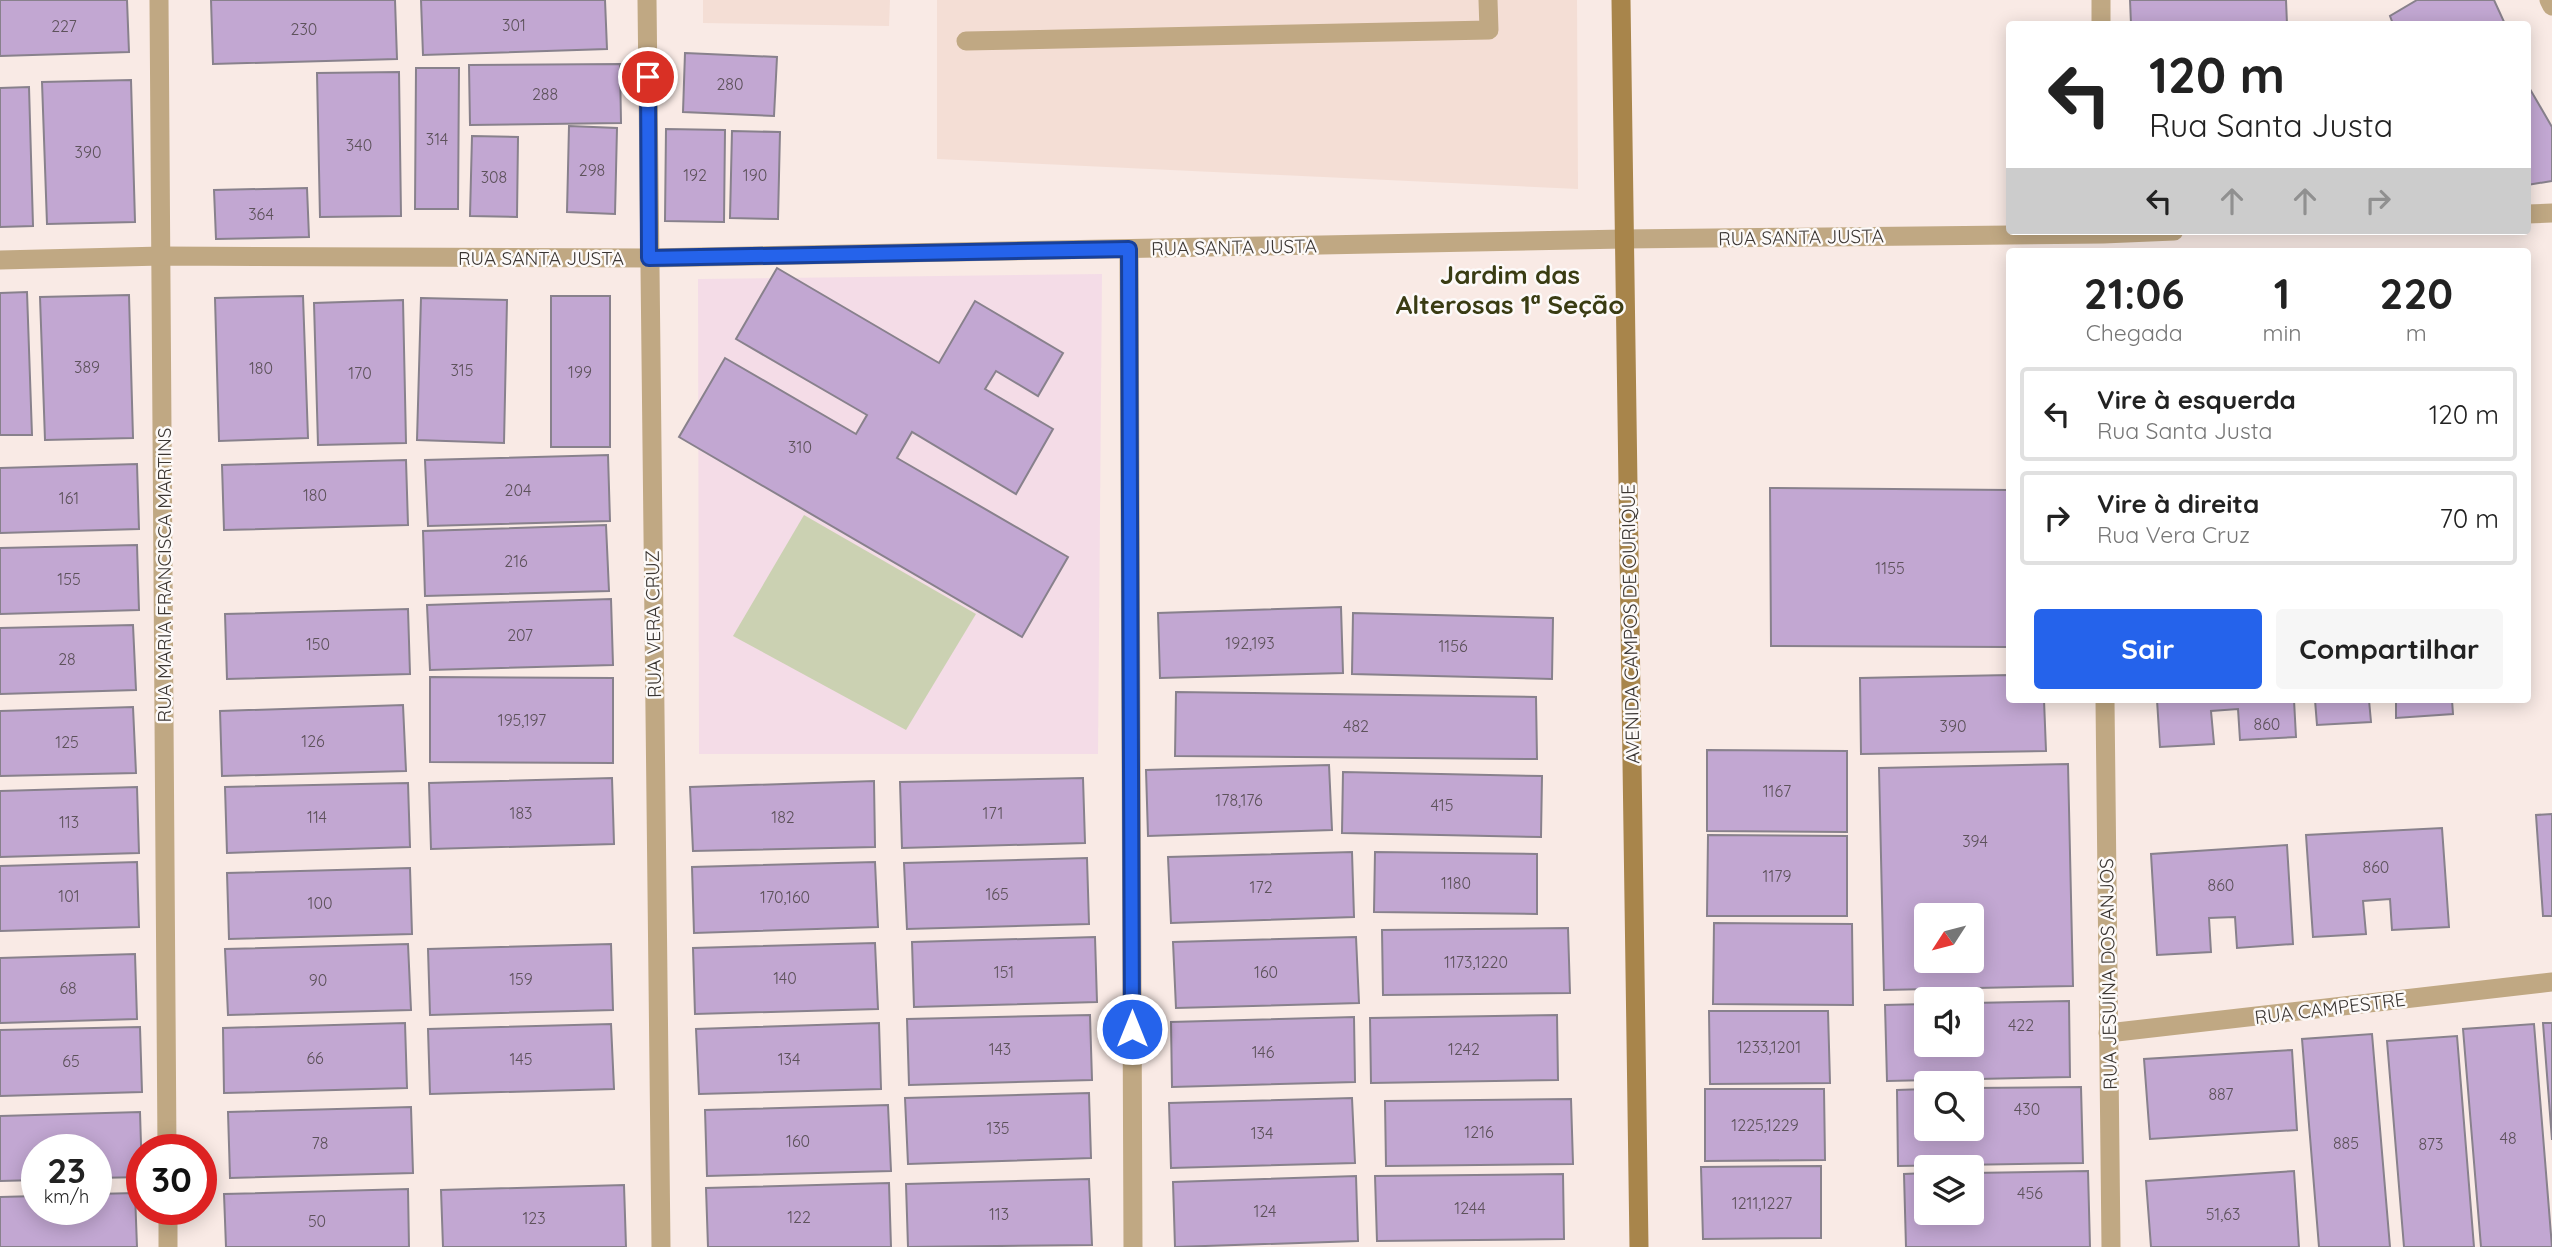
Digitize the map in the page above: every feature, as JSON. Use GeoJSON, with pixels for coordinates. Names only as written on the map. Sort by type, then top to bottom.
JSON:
{"type":"FeatureCollection","features":[{"type":"Feature","properties":{"kind":"main road","name":"AVENIDA CAMPOS DE OURIQUE"},"geometry":{"type":"LineString","coordinates":[[1621,0],[1639,1247]]}},
{"type":"Feature","properties":{"kind":"street","name":"RUA MARIA FRANCISCA MARTINS"},"geometry":{"type":"LineString","coordinates":[[159,0],[167,1134]]}},
{"type":"Feature","properties":{"kind":"street","name":"RUA VERA CRUZ"},"geometry":{"type":"LineString","coordinates":[[647,0],[661,1247]]}},
{"type":"Feature","properties":{"kind":"street"},"geometry":{"type":"LineString","coordinates":[[965,41],[1489,30],[1489,0]]}},
{"type":"Feature","properties":{"kind":"street"},"geometry":{"type":"LineString","coordinates":[[2101,0],[2101,21]]}},
{"type":"Feature","properties":{"kind":"street"},"geometry":{"type":"LineString","coordinates":[[2549,0],[2552,6]]}},
{"type":"Feature","properties":{"kind":"street"},"geometry":{"type":"LineString","coordinates":[[2531,214],[2552,213]]}},
{"type":"Feature","properties":{"kind":"street","name":"RUA SANTA JUSTA"},"geometry":{"type":"LineString","coordinates":[[0,260],[162,256],[649,258],[1624,239],[2103,239],[2138,235]]}},
{"type":"Feature","properties":{"kind":"street"},"geometry":{"type":"LineString","coordinates":[[1129,249],[1133,1247]]}},
{"type":"Feature","properties":{"kind":"street","name":"RUA JESUÍNA DOS ANJOS"},"geometry":{"type":"LineString","coordinates":[[2105,703],[2111,1247]]}},
{"type":"Feature","properties":{"kind":"street","name":"RUA CAMPESTRE"},"geometry":{"type":"LineString","coordinates":[[2108,1033],[2552,982]]}},
{"type":"Feature","properties":{"kind":"street"},"geometry":{"type":"LineString","coordinates":[[168,1225],[168,1247]]}},
{"type":"Feature","properties":{"kind":"shaded area"},"geometry":{"type":"Polygon","coordinates":[[[703,0],[890,0],[889,26],[703,23],[703,0]]]}},
{"type":"Feature","properties":{"kind":"shaded area"},"geometry":{"type":"Polygon","coordinates":[[[937,0],[1577,0],[1578,189],[937,159],[937,0]]]}},
{"type":"Feature","properties":{"kind":"shaded area"},"geometry":{"type":"Polygon","coordinates":[[[1102,274],[1098,754],[699,754],[698,279],[1102,274]]]}},
{"type":"Feature","properties":{"kind":"green space"},"geometry":{"type":"Polygon","coordinates":[[[804,515],[976,614],[906,730],[733,636],[804,515]]]}},
{"type":"Feature","properties":{"kind":"building"},"geometry":{"type":"Polygon","coordinates":[[[0,0],[127,0],[129,52],[0,56],[0,0]]]}},
{"type":"Feature","properties":{"kind":"building"},"geometry":{"type":"Polygon","coordinates":[[[211,0],[395,0],[397,59],[213,64],[211,0]]]}},
{"type":"Feature","properties":{"kind":"building"},"geometry":{"type":"Polygon","coordinates":[[[421,0],[605,0],[607,49],[423,55],[421,0]]]}},
{"type":"Feature","properties":{"kind":"building"},"geometry":{"type":"Polygon","coordinates":[[[2130,0],[2286,0],[2287,21],[2131,21],[2130,0]]]}},
{"type":"Feature","properties":{"kind":"building"},"geometry":{"type":"Polygon","coordinates":[[[2417,0],[2494,0],[2504,21],[2392,21],[2390,16],[2417,0]]]}},
{"type":"Feature","properties":{"kind":"building"},"geometry":{"type":"Polygon","coordinates":[[[685,53],[777,57],[774,116],[683,112],[685,53]]]}},
{"type":"Feature","properties":{"kind":"building"},"geometry":{"type":"Polygon","coordinates":[[[620,64],[621,123],[470,125],[469,65],[620,64]]]}},
{"type":"Feature","properties":{"kind":"building"},"geometry":{"type":"Polygon","coordinates":[[[416,68],[459,68],[458,209],[415,209],[416,68]]]}},
{"type":"Feature","properties":{"kind":"building"},"geometry":{"type":"Polygon","coordinates":[[[399,72],[401,216],[320,217],[317,73],[399,72]]]}},
{"type":"Feature","properties":{"kind":"building"},"geometry":{"type":"Polygon","coordinates":[[[131,80],[135,222],[47,224],[42,82],[131,80]]]}},
{"type":"Feature","properties":{"kind":"building"},"geometry":{"type":"Polygon","coordinates":[[[29,87],[33,226],[0,227],[0,88],[29,87]]]}},
{"type":"Feature","properties":{"kind":"building"},"geometry":{"type":"Polygon","coordinates":[[[2531,91],[2552,127],[2552,181],[2531,184],[2531,91]]]}},
{"type":"Feature","properties":{"kind":"building"},"geometry":{"type":"Polygon","coordinates":[[[569,126],[617,128],[615,214],[567,212],[569,126]]]}},
{"type":"Feature","properties":{"kind":"building"},"geometry":{"type":"Polygon","coordinates":[[[666,129],[725,130],[724,222],[665,221],[666,129]]]}},
{"type":"Feature","properties":{"kind":"building"},"geometry":{"type":"Polygon","coordinates":[[[732,131],[780,132],[778,219],[730,218],[732,131]]]}},
{"type":"Feature","properties":{"kind":"building"},"geometry":{"type":"Polygon","coordinates":[[[472,136],[518,137],[517,217],[470,216],[472,136]]]}},
{"type":"Feature","properties":{"kind":"building"},"geometry":{"type":"Polygon","coordinates":[[[307,188],[309,237],[216,239],[214,190],[307,188]]]}},
{"type":"Feature","properties":{"kind":"building"},"geometry":{"type":"Polygon","coordinates":[[[777,268],[939,363],[975,301],[1063,353],[1038,396],[996,371],[985,389],[1053,429],[1016,494],[912,432],[897,458],[1068,557],[1022,637],[679,437],[725,358],[856,434],[867,415],[736,339],[777,268]]]}},
{"type":"Feature","properties":{"kind":"building"},"geometry":{"type":"Polygon","coordinates":[[[27,292],[32,435],[0,435],[0,293],[27,292]]]}},
{"type":"Feature","properties":{"kind":"building"},"geometry":{"type":"Polygon","coordinates":[[[129,295],[133,438],[45,440],[40,297],[129,295]]]}},
{"type":"Feature","properties":{"kind":"building"},"geometry":{"type":"Polygon","coordinates":[[[303,296],[308,438],[219,441],[215,298],[303,296]]]}},
{"type":"Feature","properties":{"kind":"building"},"geometry":{"type":"Polygon","coordinates":[[[551,296],[610,296],[610,447],[551,447],[551,296]]]}},
{"type":"Feature","properties":{"kind":"building"},"geometry":{"type":"Polygon","coordinates":[[[421,298],[507,300],[504,443],[417,440],[421,298]]]}},
{"type":"Feature","properties":{"kind":"building"},"geometry":{"type":"Polygon","coordinates":[[[403,300],[406,443],[318,445],[314,303],[403,300]]]}},
{"type":"Feature","properties":{"kind":"building"},"geometry":{"type":"Polygon","coordinates":[[[608,455],[610,521],[428,526],[425,460],[608,455]]]}},
{"type":"Feature","properties":{"kind":"building"},"geometry":{"type":"Polygon","coordinates":[[[406,460],[408,525],[224,530],[222,465],[406,460]]]}},
{"type":"Feature","properties":{"kind":"building"},"geometry":{"type":"Polygon","coordinates":[[[137,464],[139,529],[0,533],[0,468],[137,464]]]}},
{"type":"Feature","properties":{"kind":"building"},"geometry":{"type":"Polygon","coordinates":[[[1770,488],[2006,490],[2006,647],[1771,646],[1770,488]]]}},
{"type":"Feature","properties":{"kind":"building"},"geometry":{"type":"Polygon","coordinates":[[[606,525],[609,591],[425,596],[423,531],[606,525]]]}},
{"type":"Feature","properties":{"kind":"building"},"geometry":{"type":"Polygon","coordinates":[[[137,545],[139,610],[0,614],[0,548],[137,545]]]}},
{"type":"Feature","properties":{"kind":"building"},"geometry":{"type":"Polygon","coordinates":[[[611,599],[613,665],[430,670],[427,605],[611,599]]]}},
{"type":"Feature","properties":{"kind":"building"},"geometry":{"type":"Polygon","coordinates":[[[1341,607],[1343,673],[1160,678],[1158,613],[1341,607]]]}},
{"type":"Feature","properties":{"kind":"building"},"geometry":{"type":"Polygon","coordinates":[[[408,609],[410,674],[227,679],[225,614],[408,609]]]}},
{"type":"Feature","properties":{"kind":"building"},"geometry":{"type":"Polygon","coordinates":[[[1353,613],[1553,618],[1552,679],[1352,674],[1353,613]]]}},
{"type":"Feature","properties":{"kind":"building"},"geometry":{"type":"Polygon","coordinates":[[[133,625],[136,690],[0,694],[0,628],[133,625]]]}},
{"type":"Feature","properties":{"kind":"building"},"geometry":{"type":"Polygon","coordinates":[[[2006,675],[2006,703],[2044,703],[2046,751],[1861,754],[1860,678],[2006,675]]]}},
{"type":"Feature","properties":{"kind":"building"},"geometry":{"type":"Polygon","coordinates":[[[430,677],[613,678],[613,763],[430,762],[430,677]]]}},
{"type":"Feature","properties":{"kind":"building"},"geometry":{"type":"Polygon","coordinates":[[[1176,692],[1536,697],[1537,759],[1175,756],[1176,692]]]}},
{"type":"Feature","properties":{"kind":"building"},"geometry":{"type":"Polygon","coordinates":[[[2157,703],[2294,703],[2296,737],[2240,740],[2238,709],[2211,711],[2214,744],[2160,747],[2157,703]]]}},
{"type":"Feature","properties":{"kind":"building"},"geometry":{"type":"Polygon","coordinates":[[[2315,703],[2369,703],[2371,722],[2317,725],[2315,703]]]}},
{"type":"Feature","properties":{"kind":"building"},"geometry":{"type":"Polygon","coordinates":[[[2396,703],[2452,703],[2453,714],[2396,718],[2396,703]]]}},
{"type":"Feature","properties":{"kind":"building"},"geometry":{"type":"Polygon","coordinates":[[[403,705],[406,771],[222,776],[220,711],[403,705]]]}},
{"type":"Feature","properties":{"kind":"building"},"geometry":{"type":"Polygon","coordinates":[[[133,707],[136,773],[0,776],[0,711],[133,707]]]}},
{"type":"Feature","properties":{"kind":"building"},"geometry":{"type":"Polygon","coordinates":[[[1707,750],[1847,751],[1847,832],[1707,831],[1707,750]]]}},
{"type":"Feature","properties":{"kind":"building"},"geometry":{"type":"Polygon","coordinates":[[[2068,764],[2073,986],[1914,987],[1914,989],[1884,990],[1879,768],[2068,764]]]}},
{"type":"Feature","properties":{"kind":"building"},"geometry":{"type":"Polygon","coordinates":[[[1329,765],[1332,830],[1148,836],[1146,770],[1329,765]]]}},
{"type":"Feature","properties":{"kind":"building"},"geometry":{"type":"Polygon","coordinates":[[[1343,772],[1542,776],[1541,837],[1342,833],[1343,772]]]}},
{"type":"Feature","properties":{"kind":"building"},"geometry":{"type":"Polygon","coordinates":[[[612,778],[614,844],[431,849],[429,783],[612,778]]]}},
{"type":"Feature","properties":{"kind":"building"},"geometry":{"type":"Polygon","coordinates":[[[1083,778],[1085,843],[902,848],[900,782],[1083,778]]]}},
{"type":"Feature","properties":{"kind":"building"},"geometry":{"type":"Polygon","coordinates":[[[874,781],[875,847],[693,851],[690,787],[874,781]]]}},
{"type":"Feature","properties":{"kind":"building"},"geometry":{"type":"Polygon","coordinates":[[[408,783],[410,847],[227,853],[225,787],[408,783]]]}},
{"type":"Feature","properties":{"kind":"building"},"geometry":{"type":"Polygon","coordinates":[[[137,787],[139,853],[0,857],[0,791],[137,787]]]}},
{"type":"Feature","properties":{"kind":"building"},"geometry":{"type":"Polygon","coordinates":[[[2552,814],[2552,916],[2543,916],[2536,815],[2552,814]]]}},
{"type":"Feature","properties":{"kind":"building"},"geometry":{"type":"Polygon","coordinates":[[[2442,828],[2449,927],[2392,930],[2390,899],[2363,901],[2366,934],[2313,937],[2306,835],[2442,828]]]}},
{"type":"Feature","properties":{"kind":"building"},"geometry":{"type":"Polygon","coordinates":[[[1708,835],[1847,836],[1847,916],[1707,916],[1708,835]]]}},
{"type":"Feature","properties":{"kind":"building"},"geometry":{"type":"Polygon","coordinates":[[[2287,845],[2293,944],[2237,948],[2235,917],[2209,918],[2211,952],[2157,955],[2151,854],[2287,845]]]}},
{"type":"Feature","properties":{"kind":"building"},"geometry":{"type":"Polygon","coordinates":[[[1352,852],[1354,917],[1171,923],[1168,857],[1352,852]]]}},
{"type":"Feature","properties":{"kind":"building"},"geometry":{"type":"Polygon","coordinates":[[[1375,852],[1537,854],[1537,914],[1374,912],[1375,852]]]}},
{"type":"Feature","properties":{"kind":"building"},"geometry":{"type":"Polygon","coordinates":[[[1087,858],[1089,924],[907,929],[904,863],[1087,858]]]}},
{"type":"Feature","properties":{"kind":"building"},"geometry":{"type":"Polygon","coordinates":[[[137,862],[139,927],[0,931],[0,866],[137,862]]]}},
{"type":"Feature","properties":{"kind":"building"},"geometry":{"type":"Polygon","coordinates":[[[875,862],[878,927],[694,933],[692,867],[875,862]]]}},
{"type":"Feature","properties":{"kind":"building"},"geometry":{"type":"Polygon","coordinates":[[[410,868],[412,934],[229,939],[227,873],[410,868]]]}},
{"type":"Feature","properties":{"kind":"building"},"geometry":{"type":"Polygon","coordinates":[[[1714,923],[1852,924],[1853,1005],[1713,1004],[1714,923]]]}},
{"type":"Feature","properties":{"kind":"building"},"geometry":{"type":"Polygon","coordinates":[[[1568,928],[1570,993],[1383,995],[1382,930],[1568,928]]]}},
{"type":"Feature","properties":{"kind":"building"},"geometry":{"type":"Polygon","coordinates":[[[1095,937],[1097,1002],[914,1007],[912,942],[1095,937]]]}},
{"type":"Feature","properties":{"kind":"building"},"geometry":{"type":"Polygon","coordinates":[[[1356,937],[1359,1003],[1176,1008],[1173,942],[1356,937]]]}},
{"type":"Feature","properties":{"kind":"building"},"geometry":{"type":"Polygon","coordinates":[[[875,943],[878,1009],[695,1014],[693,948],[875,943]]]}},
{"type":"Feature","properties":{"kind":"building"},"geometry":{"type":"Polygon","coordinates":[[[408,944],[411,1010],[228,1015],[225,949],[408,944]]]}},
{"type":"Feature","properties":{"kind":"building"},"geometry":{"type":"Polygon","coordinates":[[[611,944],[613,1010],[430,1015],[428,949],[611,944]]]}},
{"type":"Feature","properties":{"kind":"building"},"geometry":{"type":"Polygon","coordinates":[[[135,954],[137,1019],[0,1023],[0,958],[135,954]]]}},
{"type":"Feature","properties":{"kind":"building"},"geometry":{"type":"Polygon","coordinates":[[[2069,1001],[2070,1077],[1984,1079],[1984,1071],[1914,1071],[1914,1080],[1887,1081],[1885,1005],[1914,1004],[1914,1057],[1984,1057],[1984,1003],[2069,1001]]]}},
{"type":"Feature","properties":{"kind":"building"},"geometry":{"type":"Polygon","coordinates":[[[1709,1011],[1828,1011],[1830,1083],[1710,1084],[1709,1011]]]}},
{"type":"Feature","properties":{"kind":"building"},"geometry":{"type":"Polygon","coordinates":[[[1090,1015],[1092,1080],[909,1085],[907,1019],[1090,1015]]]}},
{"type":"Feature","properties":{"kind":"building"},"geometry":{"type":"Polygon","coordinates":[[[1557,1015],[1558,1080],[1371,1083],[1370,1018],[1557,1015]]]}},
{"type":"Feature","properties":{"kind":"building"},"geometry":{"type":"Polygon","coordinates":[[[1354,1017],[1355,1082],[1172,1087],[1171,1022],[1354,1017]]]}},
{"type":"Feature","properties":{"kind":"building"},"geometry":{"type":"Polygon","coordinates":[[[405,1023],[407,1088],[224,1093],[223,1028],[405,1023]]]}},
{"type":"Feature","properties":{"kind":"building"},"geometry":{"type":"Polygon","coordinates":[[[879,1023],[881,1089],[699,1094],[696,1029],[879,1023]]]}},
{"type":"Feature","properties":{"kind":"building"},"geometry":{"type":"Polygon","coordinates":[[[2543,1023],[2552,1023],[2552,1140],[2543,1023]]]}},
{"type":"Feature","properties":{"kind":"building"},"geometry":{"type":"Polygon","coordinates":[[[611,1024],[614,1089],[430,1094],[428,1029],[611,1024]]]}},
{"type":"Feature","properties":{"kind":"building"},"geometry":{"type":"Polygon","coordinates":[[[2534,1024],[2552,1247],[2481,1247],[2463,1029],[2534,1024]]]}},
{"type":"Feature","properties":{"kind":"building"},"geometry":{"type":"Polygon","coordinates":[[[140,1027],[142,1092],[0,1096],[0,1030],[140,1027]]]}},
{"type":"Feature","properties":{"kind":"building"},"geometry":{"type":"Polygon","coordinates":[[[2372,1034],[2390,1247],[2319,1247],[2302,1039],[2372,1034]]]}},
{"type":"Feature","properties":{"kind":"building"},"geometry":{"type":"Polygon","coordinates":[[[2457,1036],[2474,1247],[2404,1247],[2387,1041],[2457,1036]]]}},
{"type":"Feature","properties":{"kind":"building"},"geometry":{"type":"Polygon","coordinates":[[[2292,1050],[2297,1130],[2150,1139],[2144,1059],[2292,1050]]]}},
{"type":"Feature","properties":{"kind":"building"},"geometry":{"type":"Polygon","coordinates":[[[2081,1087],[2083,1163],[1984,1165],[1984,1155],[1914,1155],[1914,1166],[1898,1166],[1897,1090],[1914,1089],[1914,1141],[1984,1141],[1984,1088],[2081,1087]]]}},
{"type":"Feature","properties":{"kind":"building"},"geometry":{"type":"Polygon","coordinates":[[[1705,1089],[1824,1089],[1825,1160],[1705,1161],[1705,1089]]]}},
{"type":"Feature","properties":{"kind":"building"},"geometry":{"type":"Polygon","coordinates":[[[1089,1093],[1091,1158],[908,1164],[905,1098],[1089,1093]]]}},
{"type":"Feature","properties":{"kind":"building"},"geometry":{"type":"Polygon","coordinates":[[[1352,1098],[1355,1163],[1171,1168],[1169,1103],[1352,1098]]]}},
{"type":"Feature","properties":{"kind":"building"},"geometry":{"type":"Polygon","coordinates":[[[1571,1099],[1573,1164],[1386,1166],[1385,1101],[1571,1099]]]}},
{"type":"Feature","properties":{"kind":"building"},"geometry":{"type":"Polygon","coordinates":[[[888,1105],[891,1171],[707,1176],[705,1110],[888,1105]]]}},
{"type":"Feature","properties":{"kind":"building"},"geometry":{"type":"Polygon","coordinates":[[[411,1107],[413,1173],[230,1178],[228,1112],[411,1107]]]}},
{"type":"Feature","properties":{"kind":"building"},"geometry":{"type":"Polygon","coordinates":[[[140,1112],[141,1134],[126,1134],[126,1177],[112,1178],[112,1134],[21,1134],[21,1180],[0,1181],[0,1116],[140,1112]]]}},
{"type":"Feature","properties":{"kind":"building"},"geometry":{"type":"Polygon","coordinates":[[[1821,1166],[1821,1238],[1703,1239],[1701,1167],[1821,1166]]]}},
{"type":"Feature","properties":{"kind":"building"},"geometry":{"type":"Polygon","coordinates":[[[2088,1171],[2090,1247],[1906,1247],[1904,1174],[1914,1174],[1914,1225],[1984,1225],[1984,1173],[2088,1171]]]}},
{"type":"Feature","properties":{"kind":"building"},"geometry":{"type":"Polygon","coordinates":[[[2294,1171],[2299,1247],[2151,1247],[2146,1181],[2294,1171]]]}},
{"type":"Feature","properties":{"kind":"building"},"geometry":{"type":"Polygon","coordinates":[[[1563,1174],[1564,1239],[1377,1241],[1375,1176],[1563,1174]]]}},
{"type":"Feature","properties":{"kind":"building"},"geometry":{"type":"Polygon","coordinates":[[[1356,1176],[1358,1241],[1175,1247],[1173,1182],[1356,1176]]]}},
{"type":"Feature","properties":{"kind":"building"},"geometry":{"type":"Polygon","coordinates":[[[1089,1179],[1092,1245],[908,1247],[906,1184],[1089,1179]]]}},
{"type":"Feature","properties":{"kind":"building"},"geometry":{"type":"Polygon","coordinates":[[[889,1183],[891,1247],[708,1247],[706,1188],[889,1183]]]}},
{"type":"Feature","properties":{"kind":"building"},"geometry":{"type":"Polygon","coordinates":[[[624,1185],[626,1247],[443,1247],[441,1190],[624,1185]]]}},
{"type":"Feature","properties":{"kind":"building"},"geometry":{"type":"Polygon","coordinates":[[[408,1189],[409,1247],[226,1247],[224,1194],[408,1189]]]}},
{"type":"Feature","properties":{"kind":"building"},"geometry":{"type":"Polygon","coordinates":[[[126,1193],[126,1225],[136,1225],[137,1247],[0,1247],[0,1197],[21,1196],[21,1225],[112,1225],[112,1194],[126,1193]]]}},
{"type":"Feature","properties":{"kind":"district","name":"Jardim das Alterosas 1ª Seção"},"geometry":{"type":"Point","coordinates":[1510,289]}},
{"type":"Feature","properties":{"kind":"route"},"geometry":{"type":"LineString","coordinates":[[648,77],[649,258],[1129,249],[1132,1029]]}}]}
